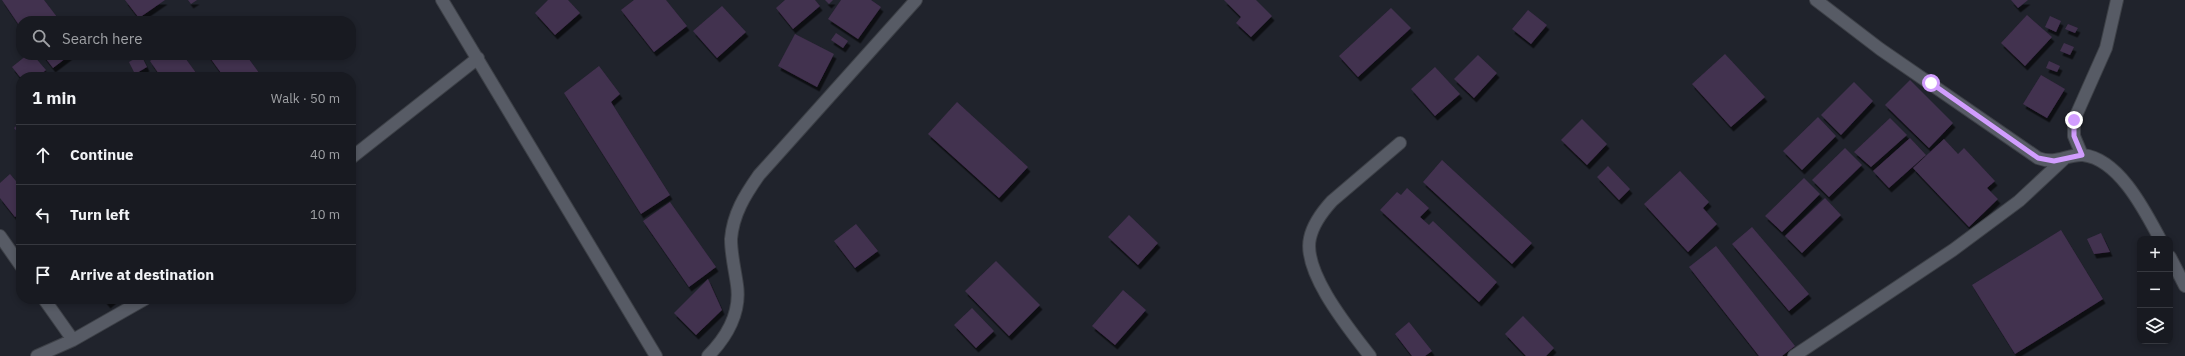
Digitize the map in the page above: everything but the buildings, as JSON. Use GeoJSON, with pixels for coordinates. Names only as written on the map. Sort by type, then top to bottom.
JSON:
{"type":"FeatureCollection","features":[{"type":"Feature","properties":{"kind":"street"},"geometry":{"type":"LineString","coordinates":[[442,0],[656,356]]}},
{"type":"Feature","properties":{"kind":"street"},"geometry":{"type":"LineString","coordinates":[[708,356],[734,319],[738,304],[738,287],[731,239],[738,210],[747,192],[763,170],[916,0]]}},
{"type":"Feature","properties":{"kind":"street"},"geometry":{"type":"LineString","coordinates":[[1816,0],[1880,50],[2038,158],[2047,161],[2082,155],[2108,166],[2118,175],[2133,193],[2158,236]]}},
{"type":"Feature","properties":{"kind":"street"},"geometry":{"type":"LineString","coordinates":[[2082,155],[2074,136],[2074,120],[2106,48],[2117,0]]}},
{"type":"Feature","properties":{"kind":"street"},"geometry":{"type":"LineString","coordinates":[[356,154],[478,58]]}},
{"type":"Feature","properties":{"kind":"street"},"geometry":{"type":"LineString","coordinates":[[1370,356],[1344,321],[1310,261],[1309,238],[1322,212],[1332,201],[1400,143]]}},
{"type":"Feature","properties":{"kind":"street"},"geometry":{"type":"LineString","coordinates":[[1794,356],[1953,250],[2019,201],[2064,159]]}},
{"type":"Feature","properties":{"kind":"street"},"geometry":{"type":"LineString","coordinates":[[0,236],[16,259]]}},
{"type":"Feature","properties":{"kind":"street"},"geometry":{"type":"LineString","coordinates":[[2173,263],[2185,286]]}},
{"type":"Feature","properties":{"kind":"street"},"geometry":{"type":"LineString","coordinates":[[48,304],[73,340]]}},
{"type":"Feature","properties":{"kind":"street"},"geometry":{"type":"LineString","coordinates":[[37,356],[73,340],[136,304]]}},
{"type":"Feature","properties":{"kind":"route"},"geometry":{"type":"LineString","coordinates":[[1931,83],[2038,158],[2047,161],[2082,155],[2075,141],[2073,130],[2074,120]]}}]}
